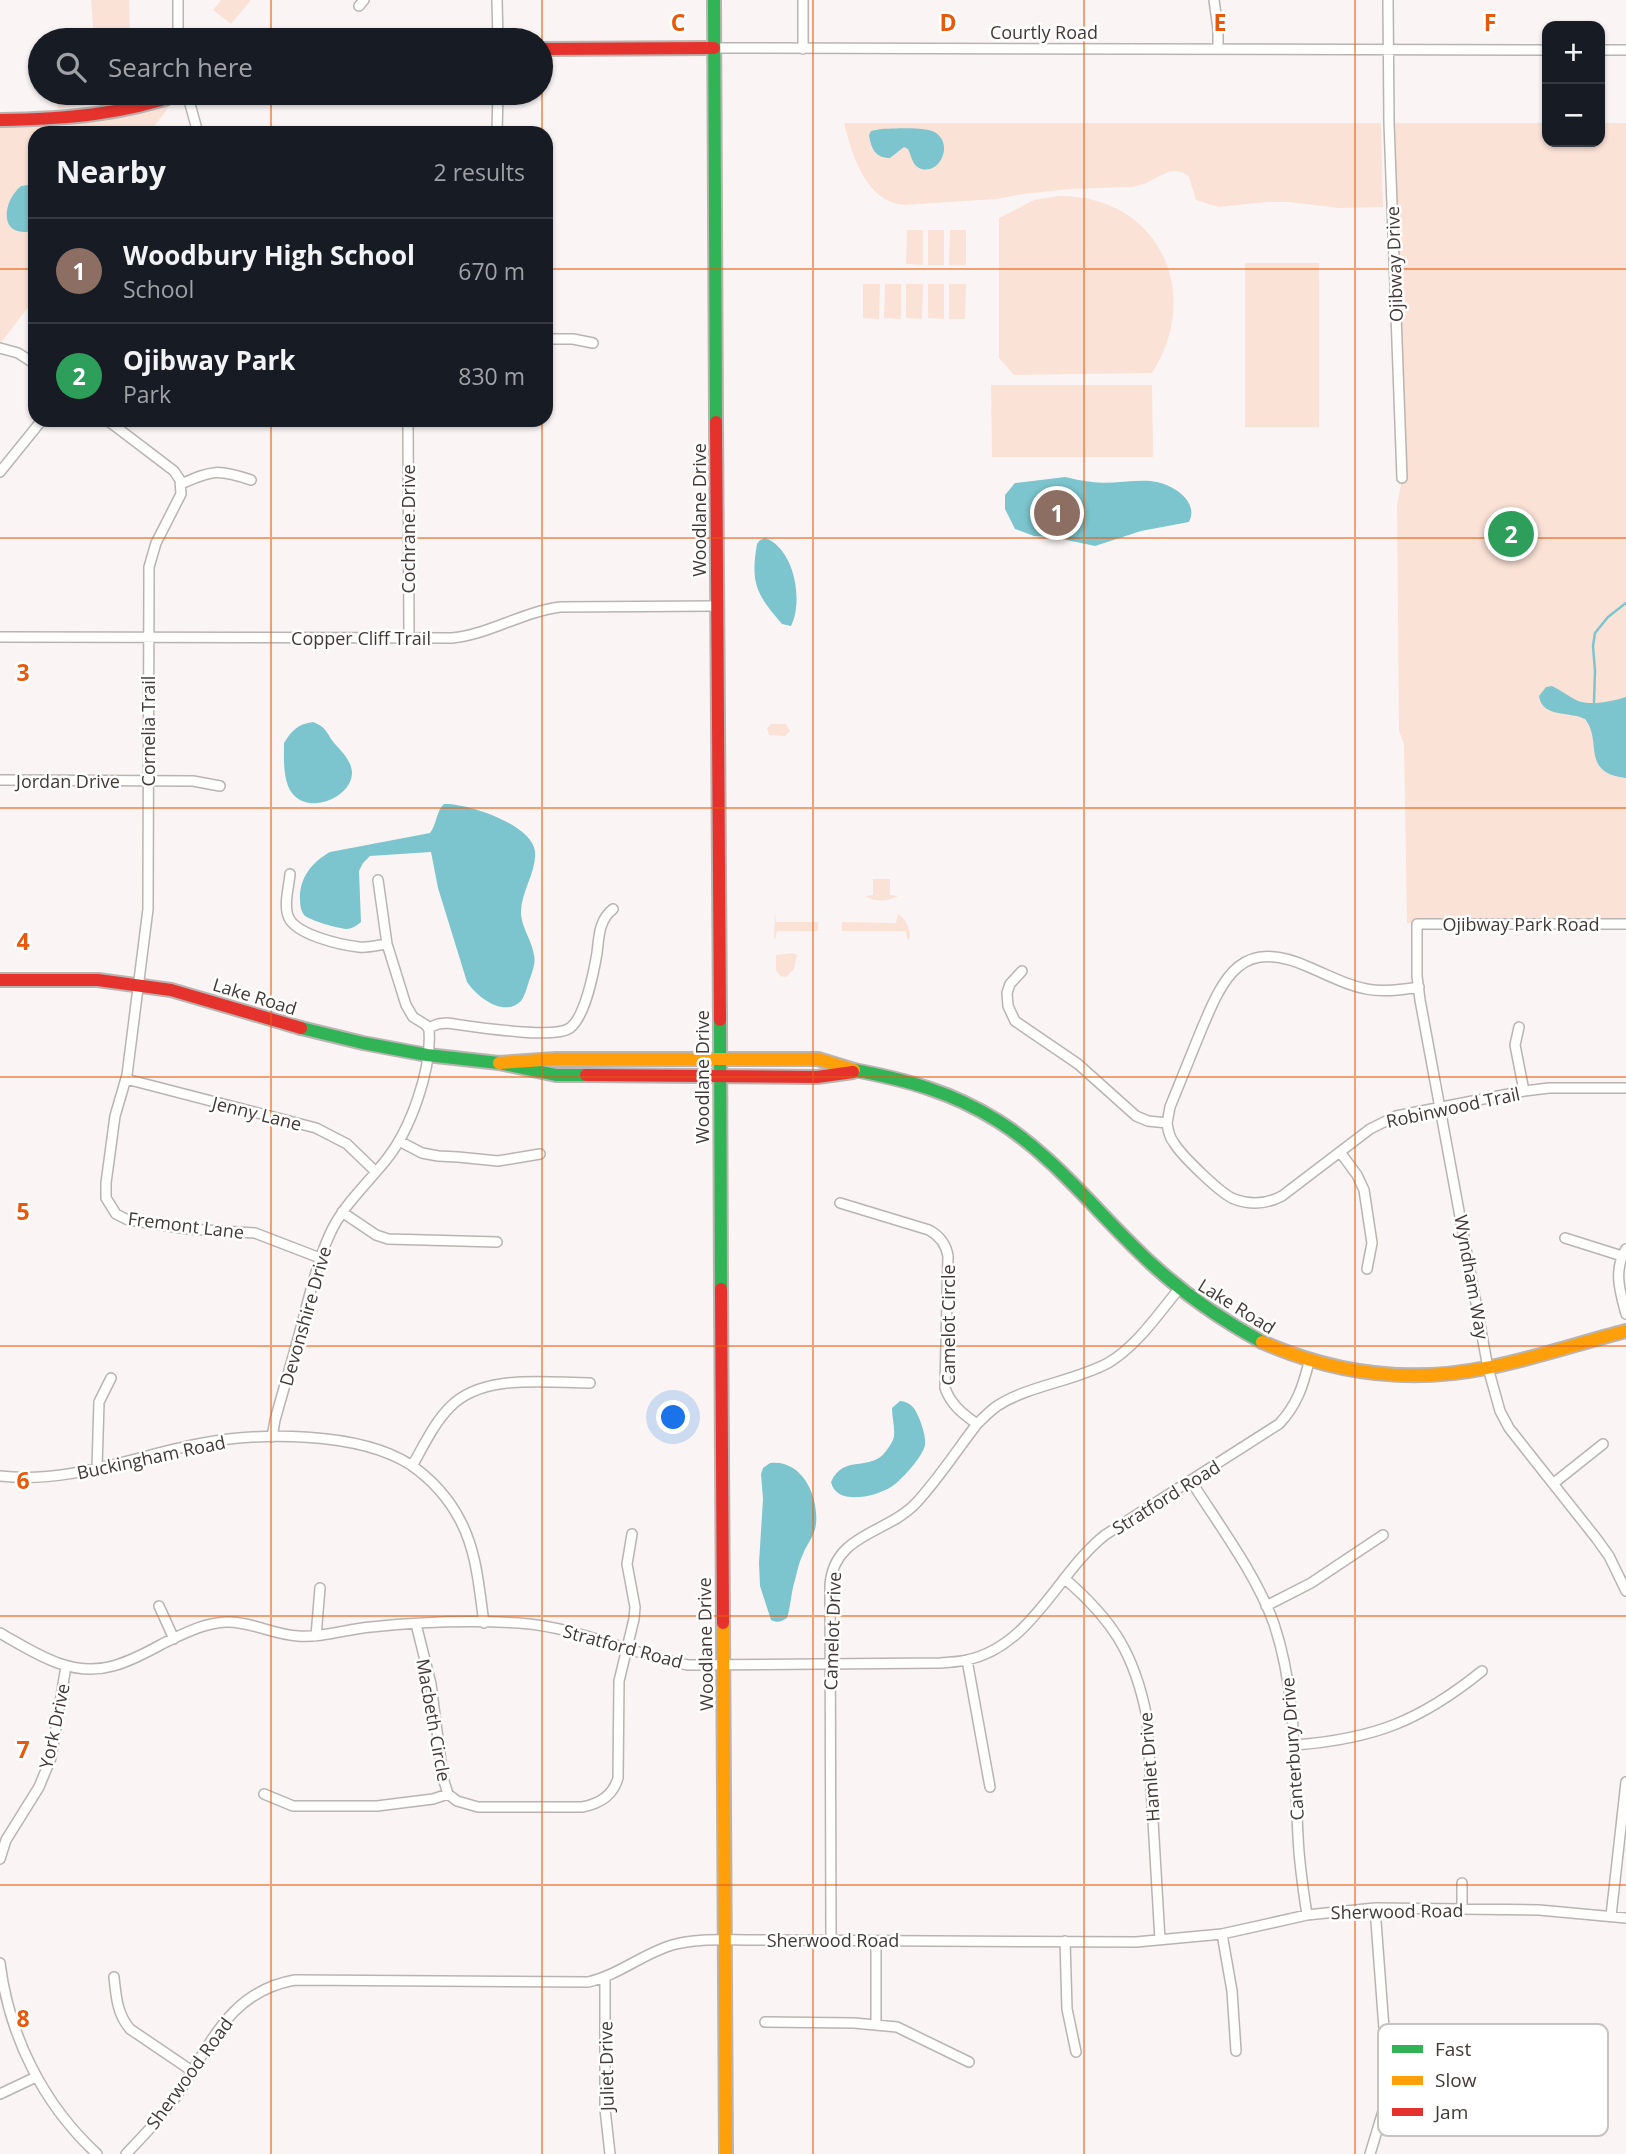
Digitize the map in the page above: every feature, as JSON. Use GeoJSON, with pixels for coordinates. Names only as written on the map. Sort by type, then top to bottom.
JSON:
{"type":"FeatureCollection","features":[{"type":"Feature","properties":{"kind":"street"},"geometry":{"type":"LineString","coordinates":[[178,0],[178,28]]}},
{"type":"Feature","properties":{"kind":"street"},"geometry":{"type":"LineString","coordinates":[[497,0],[498,28]]}},
{"type":"Feature","properties":{"kind":"street","name":"Woodlane Drive"},"geometry":{"type":"LineString","coordinates":[[714,0],[726,2154]]}},
{"type":"Feature","properties":{"kind":"street"},"geometry":{"type":"LineString","coordinates":[[803,0],[803,49]]}},
{"type":"Feature","properties":{"kind":"street"},"geometry":{"type":"LineString","coordinates":[[1214,0],[1218,50]]}},
{"type":"Feature","properties":{"kind":"street"},"geometry":{"type":"LineString","coordinates":[[1388,0],[1388,50]]}},
{"type":"Feature","properties":{"kind":"street","name":"Courtly Road"},"geometry":{"type":"LineString","coordinates":[[553,49],[1542,50]]}},
{"type":"Feature","properties":{"kind":"street","name":"Ojibway Drive"},"geometry":{"type":"LineString","coordinates":[[1388,50],[1402,478]]}},
{"type":"Feature","properties":{"kind":"street"},"geometry":{"type":"LineString","coordinates":[[1605,50],[1626,50]]}},
{"type":"Feature","properties":{"kind":"street"},"geometry":{"type":"LineString","coordinates":[[0,120],[72,118],[143,105]]}},
{"type":"Feature","properties":{"kind":"street"},"geometry":{"type":"LineString","coordinates":[[189,105],[196,126]]}},
{"type":"Feature","properties":{"kind":"street"},"geometry":{"type":"LineString","coordinates":[[497,126],[498,105]]}},
{"type":"Feature","properties":{"kind":"street"},"geometry":{"type":"LineString","coordinates":[[553,339],[573,339],[593,344]]}},
{"type":"Feature","properties":{"kind":"street"},"geometry":{"type":"LineString","coordinates":[[0,348],[18,353],[28,359]]}},
{"type":"Feature","properties":{"kind":"street"},"geometry":{"type":"LineString","coordinates":[[0,472],[36,427]]}},
{"type":"Feature","properties":{"kind":"street"},"geometry":{"type":"LineString","coordinates":[[116,427],[174,471],[181,484],[215,472],[232,474],[251,481]]}},
{"type":"Feature","properties":{"kind":"street","name":"Cochrane Drive"},"geometry":{"type":"LineString","coordinates":[[408,427],[409,638]]}},
{"type":"Feature","properties":{"kind":"street","name":"Cornelia Trail"},"geometry":{"type":"LineString","coordinates":[[138,985],[148,909],[149,576],[152,555],[180,496],[181,484]]}},
{"type":"Feature","properties":{"kind":"street","name":"Copper Cliff Trail"},"geometry":{"type":"LineString","coordinates":[[0,637],[452,638],[471,635],[541,610],[566,607],[718,606]]}},
{"type":"Feature","properties":{"kind":"street","name":"Jordan Drive"},"geometry":{"type":"LineString","coordinates":[[0,780],[196,781],[220,786]]}},
{"type":"Feature","properties":{"kind":"street"},"geometry":{"type":"LineString","coordinates":[[290,874],[287,910],[291,922],[298,929],[356,946],[387,944]]}},
{"type":"Feature","properties":{"kind":"street"},"geometry":{"type":"LineString","coordinates":[[378,880],[387,944],[408,1011],[428,1028],[447,1023],[552,1033],[569,1029],[587,995],[600,927],[613,909]]}},
{"type":"Feature","properties":{"kind":"street","name":"Ojibway Park Road"},"geometry":{"type":"LineString","coordinates":[[1417,924],[1626,924]]}},
{"type":"Feature","properties":{"kind":"street","name":"Wyndham Way"},"geometry":{"type":"LineString","coordinates":[[1417,924],[1419,987],[1488,1368],[1500,1411],[1509,1427],[1609,1556],[1626,1591]]}},
{"type":"Feature","properties":{"kind":"street"},"geometry":{"type":"LineString","coordinates":[[1022,971],[1010,984],[1007,993],[1008,1006],[1016,1021],[1078,1064],[1136,1116],[1144,1120],[1167,1123],[1170,1107],[1218,991],[1231,972],[1246,962],[1266,957],[1287,958],[1372,992],[1419,987]]}},
{"type":"Feature","properties":{"kind":"street","name":"Lake Road"},"geometry":{"type":"LineString","coordinates":[[0,980],[98,981],[138,985],[203,998],[331,1036],[427,1055],[499,1063],[556,1075],[817,1077],[857,1071]]}},
{"type":"Feature","properties":{"kind":"street","name":"Fremont Lane"},"geometry":{"type":"LineString","coordinates":[[138,985],[126,1079],[114,1116],[105,1190],[107,1203],[116,1214],[128,1220],[182,1228],[255,1233],[320,1258]]}},
{"type":"Feature","properties":{"kind":"street"},"geometry":{"type":"LineString","coordinates":[[1519,1027],[1515,1045],[1524,1091]]}},
{"type":"Feature","properties":{"kind":"street","name":"Devonshire Drive"},"geometry":{"type":"LineString","coordinates":[[272,1437],[320,1258],[342,1212],[399,1141],[415,1109],[427,1055],[430,1032],[428,1028]]}},
{"type":"Feature","properties":{"kind":"street","name":"Lake Road"},"geometry":{"type":"LineString","coordinates":[[499,1063],[556,1059],[818,1059],[933,1089],[998,1121],[1033,1147],[1179,1289],[1206,1311],[1251,1338],[1309,1362],[1359,1373],[1404,1377],[1449,1375],[1488,1368],[1626,1331]]}},
{"type":"Feature","properties":{"kind":"street","name":"Jenny Lane"},"geometry":{"type":"LineString","coordinates":[[126,1079],[316,1128],[347,1144],[376,1172]]}},
{"type":"Feature","properties":{"kind":"street","name":"Robinwood Trail"},"geometry":{"type":"LineString","coordinates":[[1167,1123],[1170,1138],[1178,1149],[1226,1195],[1246,1202],[1262,1203],[1279,1197],[1387,1119],[1524,1091],[1626,1088]]}},
{"type":"Feature","properties":{"kind":"street"},"geometry":{"type":"LineString","coordinates":[[399,1141],[422,1153],[438,1156],[498,1161],[540,1154]]}},
{"type":"Feature","properties":{"kind":"street"},"geometry":{"type":"LineString","coordinates":[[1340,1152],[1364,1190],[1372,1243],[1367,1269]]}},
{"type":"Feature","properties":{"kind":"street","name":"Camelot Circle"},"geometry":{"type":"LineString","coordinates":[[840,1203],[929,1230],[941,1238],[948,1256],[945,1388],[948,1398],[956,1408],[977,1424]]}},
{"type":"Feature","properties":{"kind":"street"},"geometry":{"type":"LineString","coordinates":[[342,1212],[376,1235],[388,1239],[497,1242]]}},
{"type":"Feature","properties":{"kind":"street"},"geometry":{"type":"LineString","coordinates":[[1565,1238],[1624,1253],[1618,1277],[1626,1314]]}},
{"type":"Feature","properties":{"kind":"street","name":"Camelot Drive"},"geometry":{"type":"LineString","coordinates":[[831,1940],[830,1585],[834,1563],[849,1545],[897,1518],[915,1504],[977,1424],[999,1405],[1094,1370],[1116,1358],[1128,1348],[1179,1289]]}},
{"type":"Feature","properties":{"kind":"street","name":"Stratford Road"},"geometry":{"type":"LineString","coordinates":[[0,1633],[51,1661],[66,1666],[96,1669],[130,1660],[198,1627],[227,1622],[291,1635],[316,1636],[373,1627],[416,1624],[517,1623],[564,1630],[688,1665],[940,1663],[967,1660],[1004,1645],[1022,1630],[1091,1546],[1105,1535],[1279,1424],[1298,1398],[1309,1362]]}},
{"type":"Feature","properties":{"kind":"street"},"geometry":{"type":"LineString","coordinates":[[97,1468],[99,1402],[111,1378]]}},
{"type":"Feature","properties":{"kind":"street"},"geometry":{"type":"LineString","coordinates":[[412,1466],[439,1420],[455,1402],[474,1390],[502,1384],[590,1383]]}},
{"type":"Feature","properties":{"kind":"street","name":"Buckingham Road"},"geometry":{"type":"LineString","coordinates":[[0,1476],[39,1478],[75,1474],[197,1444],[242,1438],[315,1439],[371,1447],[412,1466],[437,1488],[450,1504],[468,1536],[477,1571],[484,1623]]}},
{"type":"Feature","properties":{"kind":"street"},"geometry":{"type":"LineString","coordinates":[[1554,1483],[1603,1444]]}},
{"type":"Feature","properties":{"kind":"street","name":"Canterbury Drive"},"geometry":{"type":"LineString","coordinates":[[1191,1481],[1250,1575],[1266,1606],[1286,1669],[1293,1719],[1298,1838],[1307,1915]]}},
{"type":"Feature","properties":{"kind":"street","name":"Macbeth Circle"},"geometry":{"type":"LineString","coordinates":[[416,1624],[432,1684],[443,1778],[448,1794],[457,1801],[478,1807],[593,1805],[607,1797],[618,1778],[619,1681],[628,1650],[635,1606],[627,1564],[632,1534]]}},
{"type":"Feature","properties":{"kind":"street"},"geometry":{"type":"LineString","coordinates":[[1266,1606],[1311,1583],[1384,1535]]}},
{"type":"Feature","properties":{"kind":"street","name":"Hamlet Drive"},"geometry":{"type":"LineString","coordinates":[[1065,1579],[1093,1605],[1125,1648],[1142,1693],[1147,1718],[1160,1940]]}},
{"type":"Feature","properties":{"kind":"street"},"geometry":{"type":"LineString","coordinates":[[316,1636],[320,1588]]}},
{"type":"Feature","properties":{"kind":"street"},"geometry":{"type":"LineString","coordinates":[[159,1606],[174,1639]]}},
{"type":"Feature","properties":{"kind":"street"},"geometry":{"type":"LineString","coordinates":[[967,1660],[990,1787]]}},
{"type":"Feature","properties":{"kind":"street","name":"York Drive"},"geometry":{"type":"LineString","coordinates":[[0,1859],[6,1840],[39,1787],[51,1758],[66,1666]]}},
{"type":"Feature","properties":{"kind":"street"},"geometry":{"type":"LineString","coordinates":[[1295,1745],[1343,1740],[1404,1722],[1437,1704],[1482,1671]]}},
{"type":"Feature","properties":{"kind":"street"},"geometry":{"type":"LineString","coordinates":[[1611,1916],[1626,1782]]}},
{"type":"Feature","properties":{"kind":"street"},"geometry":{"type":"LineString","coordinates":[[264,1794],[293,1806],[315,1806],[387,1805],[433,1799],[448,1794]]}},
{"type":"Feature","properties":{"kind":"street"},"geometry":{"type":"LineString","coordinates":[[1462,1883],[1462,1909]]}},
{"type":"Feature","properties":{"kind":"street"},"geometry":{"type":"LineString","coordinates":[[1375,1908],[1383,2024]]}},
{"type":"Feature","properties":{"kind":"street","name":"Sherwood Road"},"geometry":{"type":"LineString","coordinates":[[126,2154],[172,2102],[211,2039],[234,2011],[263,1989],[295,1980],[574,1982],[604,1978],[671,1945],[686,1942],[1160,1940],[1222,1934],[1307,1915],[1375,1908],[1558,1911],[1626,1917]]}},
{"type":"Feature","properties":{"kind":"street"},"geometry":{"type":"LineString","coordinates":[[1222,1934],[1232,1991],[1237,2051]]}},
{"type":"Feature","properties":{"kind":"street"},"geometry":{"type":"LineString","coordinates":[[876,1941],[876,2025]]}},
{"type":"Feature","properties":{"kind":"street"},"geometry":{"type":"LineString","coordinates":[[1065,1941],[1067,2009],[1076,2052]]}},
{"type":"Feature","properties":{"kind":"street"},"geometry":{"type":"LineString","coordinates":[[0,1963],[10,2015],[36,2077],[64,2120],[97,2154]]}},
{"type":"Feature","properties":{"kind":"street"},"geometry":{"type":"LineString","coordinates":[[114,1977],[120,2015],[124,2022],[130,2029],[192,2071]]}},
{"type":"Feature","properties":{"kind":"street","name":"Juliet Drive"},"geometry":{"type":"LineString","coordinates":[[604,1978],[605,2109],[610,2154]]}},
{"type":"Feature","properties":{"kind":"street"},"geometry":{"type":"LineString","coordinates":[[765,2022],[898,2027],[969,2062]]}},
{"type":"Feature","properties":{"kind":"street"},"geometry":{"type":"LineString","coordinates":[[0,2094],[36,2077]]}},
{"type":"Feature","properties":{"kind":"street"},"geometry":{"type":"LineString","coordinates":[[1370,2154],[1378,2128]]}},
{"type":"Feature","properties":{"kind":"shaded area"},"geometry":{"type":"Polygon","coordinates":[[[91,0],[129,0],[130,28],[93,28],[91,0]]]}},
{"type":"Feature","properties":{"kind":"shaded area"},"geometry":{"type":"Polygon","coordinates":[[[221,0],[251,0],[231,24],[213,10],[221,0]]]}},
{"type":"Feature","properties":{"kind":"shaded area"},"geometry":{"type":"Polygon","coordinates":[[[58,105],[85,105],[58,109],[58,105]]]}},
{"type":"Feature","properties":{"kind":"shaded area"},"geometry":{"type":"Polygon","coordinates":[[[132,105],[170,105],[154,126],[28,126],[28,307],[0,344],[0,120],[72,118],[132,105]]]}},
{"type":"Feature","properties":{"kind":"shaded area"},"geometry":{"type":"Polygon","coordinates":[[[844,123],[1381,123],[1383,207],[1339,208],[1268,202],[1218,207],[1196,200],[1189,177],[1177,171],[1132,187],[1070,189],[996,199],[904,205],[891,202],[870,186],[856,162],[844,123]]]}},
{"type":"Feature","properties":{"kind":"shaded area"},"geometry":{"type":"Polygon","coordinates":[[[1389,123],[1542,123],[1542,147],[1605,147],[1605,123],[1626,123],[1626,924],[1407,923],[1404,744],[1399,731],[1397,505],[1402,478],[1389,123]]]}},
{"type":"Feature","properties":{"kind":"shaded area"},"geometry":{"type":"Polygon","coordinates":[[[1059,196],[1094,200],[1123,212],[1146,230],[1162,254],[1172,281],[1173,311],[1167,342],[1152,373],[1014,375],[999,358],[999,218],[1034,200],[1059,196]]]}},
{"type":"Feature","properties":{"kind":"shaded area"},"geometry":{"type":"Polygon","coordinates":[[[907,230],[923,230],[923,265],[906,264],[907,230]]]}},
{"type":"Feature","properties":{"kind":"shaded area"},"geometry":{"type":"Polygon","coordinates":[[[928,230],[944,230],[944,265],[928,265],[928,230]]]}},
{"type":"Feature","properties":{"kind":"shaded area"},"geometry":{"type":"Polygon","coordinates":[[[950,230],[966,230],[966,265],[949,265],[950,230]]]}},
{"type":"Feature","properties":{"kind":"shaded area"},"geometry":{"type":"Polygon","coordinates":[[[1245,263],[1319,263],[1319,427],[1245,427],[1245,263]]]}},
{"type":"Feature","properties":{"kind":"shaded area"},"geometry":{"type":"Polygon","coordinates":[[[863,284],[880,284],[879,319],[863,318],[863,284]]]}},
{"type":"Feature","properties":{"kind":"shaded area"},"geometry":{"type":"Polygon","coordinates":[[[885,284],[901,284],[901,319],[884,318],[885,284]]]}},
{"type":"Feature","properties":{"kind":"shaded area"},"geometry":{"type":"Polygon","coordinates":[[[906,284],[923,284],[922,319],[906,318],[906,284]]]}},
{"type":"Feature","properties":{"kind":"shaded area"},"geometry":{"type":"Polygon","coordinates":[[[928,284],[944,284],[944,319],[928,318],[928,284]]]}},
{"type":"Feature","properties":{"kind":"shaded area"},"geometry":{"type":"Polygon","coordinates":[[[949,284],[966,284],[965,319],[949,319],[949,284]]]}},
{"type":"Feature","properties":{"kind":"shaded area"},"geometry":{"type":"Polygon","coordinates":[[[991,385],[1152,385],[1153,457],[992,457],[991,385]]]}},
{"type":"Feature","properties":{"kind":"shaded area"},"geometry":{"type":"Polygon","coordinates":[[[771,724],[786,724],[790,731],[785,736],[769,735],[767,728],[771,724]]]}},
{"type":"Feature","properties":{"kind":"shaded area"},"geometry":{"type":"Polygon","coordinates":[[[873,879],[890,879],[890,895],[898,896],[882,900],[865,896],[873,895],[873,879]]]}},
{"type":"Feature","properties":{"kind":"shaded area"},"geometry":{"type":"Polygon","coordinates":[[[775,913],[776,922],[818,922],[818,931],[777,931],[775,940],[775,913]]]}},
{"type":"Feature","properties":{"kind":"shaded area"},"geometry":{"type":"Polygon","coordinates":[[[898,914],[908,926],[909,940],[906,931],[842,931],[842,922],[896,923],[898,914]]]}},
{"type":"Feature","properties":{"kind":"shaded area"},"geometry":{"type":"Polygon","coordinates":[[[776,955],[797,955],[794,969],[786,977],[780,976],[776,970],[776,955]]]}},
{"type":"Feature","properties":{"kind":"water"},"geometry":{"type":"Polygon","coordinates":[[[917,129],[936,133],[944,145],[942,158],[933,168],[926,170],[917,167],[908,149],[904,147],[890,158],[881,156],[873,148],[869,135],[871,131],[917,129]]]}},
{"type":"Feature","properties":{"kind":"water"},"geometry":{"type":"Polygon","coordinates":[[[28,185],[28,231],[23,232],[10,226],[7,219],[9,202],[21,186],[28,185]]]}},
{"type":"Feature","properties":{"kind":"water"},"geometry":{"type":"Polygon","coordinates":[[[1065,477],[1100,483],[1142,481],[1164,484],[1178,491],[1188,502],[1191,508],[1189,522],[1141,531],[1095,546],[1034,536],[1015,529],[1005,509],[1005,495],[1015,483],[1065,477]]]}},
{"type":"Feature","properties":{"kind":"water"},"geometry":{"type":"Polygon","coordinates":[[[765,538],[783,552],[794,576],[796,603],[791,626],[782,624],[767,605],[755,579],[757,544],[765,538]]]}},
{"type":"Feature","properties":{"kind":"water"},"geometry":{"type":"Polygon","coordinates":[[[1552,686],[1575,699],[1590,703],[1626,697],[1626,778],[1612,775],[1598,763],[1593,737],[1585,719],[1545,708],[1539,696],[1546,687],[1552,686]]]}},
{"type":"Feature","properties":{"kind":"water"},"geometry":{"type":"Polygon","coordinates":[[[313,722],[326,731],[348,760],[352,772],[350,782],[336,797],[314,803],[304,802],[295,796],[288,786],[284,759],[284,743],[290,735],[299,726],[313,722]]]}},
{"type":"Feature","properties":{"kind":"water"},"geometry":{"type":"Polygon","coordinates":[[[444,804],[482,811],[511,824],[531,841],[535,851],[534,867],[521,906],[523,924],[533,950],[534,965],[524,997],[514,1006],[491,1003],[477,994],[467,982],[438,888],[431,852],[370,856],[359,871],[361,922],[352,928],[318,922],[304,915],[301,910],[300,892],[304,878],[312,866],[324,856],[330,852],[430,833],[444,804]]]}},
{"type":"Feature","properties":{"kind":"water"},"geometry":{"type":"Polygon","coordinates":[[[900,1401],[912,1406],[916,1411],[925,1442],[911,1468],[884,1491],[848,1497],[834,1490],[831,1482],[836,1473],[850,1465],[880,1457],[890,1446],[894,1433],[892,1408],[900,1401]]]}},
{"type":"Feature","properties":{"kind":"water"},"geometry":{"type":"Polygon","coordinates":[[[770,1463],[781,1463],[799,1473],[811,1491],[816,1513],[813,1536],[799,1564],[787,1618],[777,1622],[771,1620],[760,1586],[763,1499],[761,1474],[763,1468],[770,1463]]]}},
{"type":"Feature","properties":{"kind":"waterway"},"geometry":{"type":"LineString","coordinates":[[1594,702],[1595,633],[1608,617],[1626,603]]}},
{"type":"Feature","properties":{"kind":"traffic: fast"},"geometry":{"type":"LineString","coordinates":[[714,0],[716,422]]}},
{"type":"Feature","properties":{"kind":"traffic: fast"},"geometry":{"type":"LineString","coordinates":[[720,1020],[721,1289]]}},
{"type":"Feature","properties":{"kind":"traffic: fast"},"geometry":{"type":"LineString","coordinates":[[301,1028],[427,1055],[499,1063],[556,1075],[586,1075]]}},
{"type":"Feature","properties":{"kind":"traffic: fast"},"geometry":{"type":"LineString","coordinates":[[854,1070],[929,1088],[964,1102],[998,1121],[1020,1136],[1060,1171],[1166,1277],[1205,1307],[1262,1342]]}},
{"type":"Feature","properties":{"kind":"traffic: slow"},"geometry":{"type":"LineString","coordinates":[[499,1063],[556,1059],[818,1059],[854,1070]]}},
{"type":"Feature","properties":{"kind":"traffic: slow"},"geometry":{"type":"LineString","coordinates":[[1262,1342],[1344,1369],[1428,1375],[1457,1373],[1504,1364],[1626,1331]]}},
{"type":"Feature","properties":{"kind":"traffic: slow"},"geometry":{"type":"LineString","coordinates":[[723,1623],[726,2154]]}},
{"type":"Feature","properties":{"kind":"traffic: jam"},"geometry":{"type":"LineString","coordinates":[[553,49],[714,48]]}},
{"type":"Feature","properties":{"kind":"traffic: jam"},"geometry":{"type":"LineString","coordinates":[[0,120],[92,114],[142,105]]}},
{"type":"Feature","properties":{"kind":"traffic: jam"},"geometry":{"type":"LineString","coordinates":[[716,422],[720,1020]]}},
{"type":"Feature","properties":{"kind":"traffic: jam"},"geometry":{"type":"LineString","coordinates":[[0,980],[98,980],[171,990],[301,1028]]}},
{"type":"Feature","properties":{"kind":"traffic: jam"},"geometry":{"type":"LineString","coordinates":[[586,1075],[817,1077],[853,1072]]}},
{"type":"Feature","properties":{"kind":"traffic: jam"},"geometry":{"type":"LineString","coordinates":[[721,1289],[723,1623]]}},
{"type":"Feature","properties":{"kind":"place","name":"Woodbury High School"},"geometry":{"type":"Point","coordinates":[1057,513]}},
{"type":"Feature","properties":{"kind":"place","name":"Ojibway Park"},"geometry":{"type":"Point","coordinates":[1511,534]}}]}
